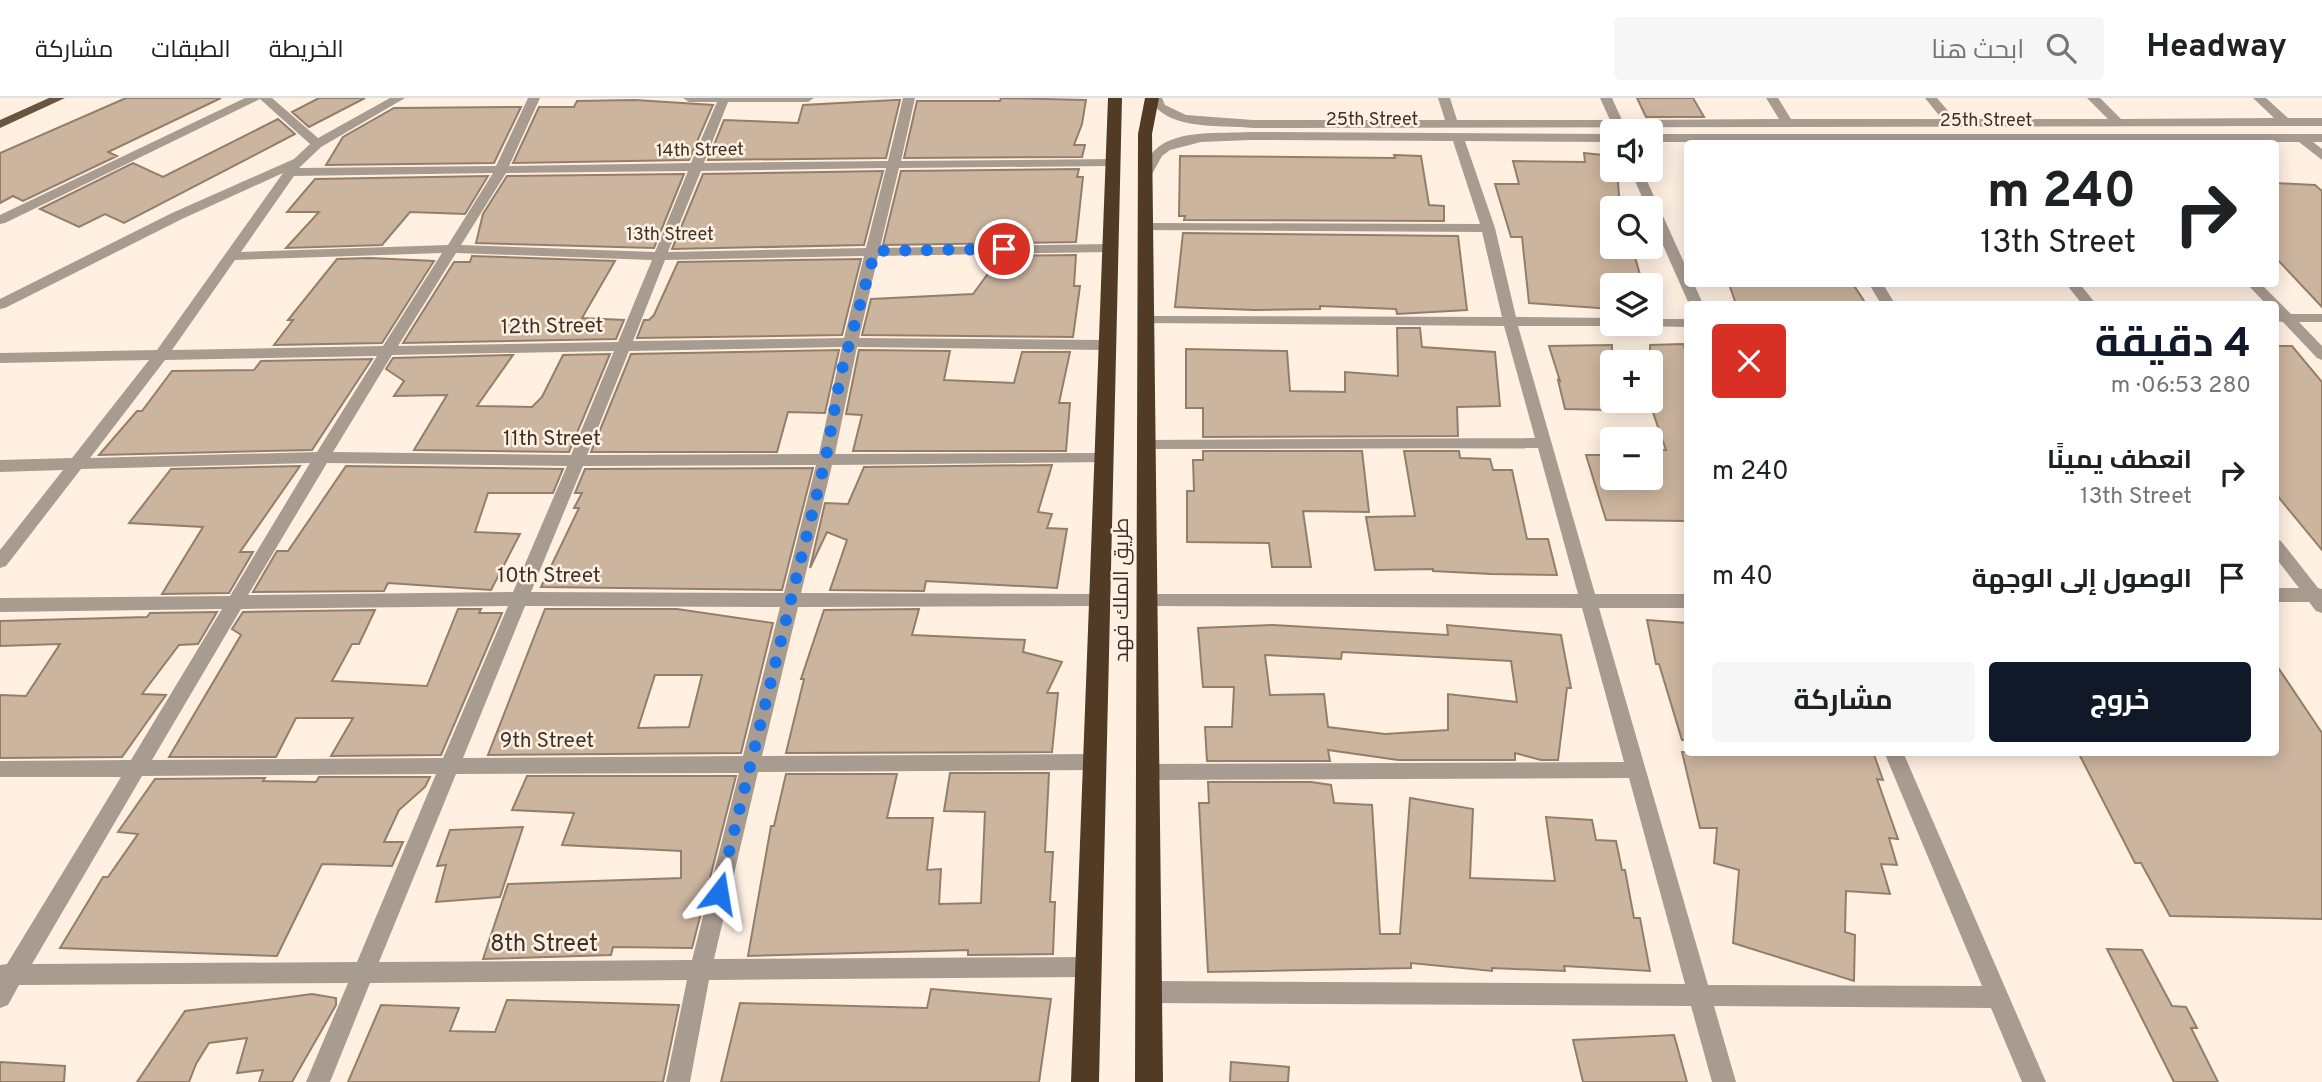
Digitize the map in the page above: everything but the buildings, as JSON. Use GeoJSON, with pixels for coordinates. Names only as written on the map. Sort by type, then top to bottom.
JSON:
{"type":"FeatureCollection","features":[{"type":"Feature","properties":{"kind":"highway","name":"طريق الملك فهد"},"geometry":{"type":"LineString","coordinates":[[1085,1082],[1110,162],[1115,98]]}},
{"type":"Feature","properties":{"kind":"highway","name":"طريق الملك فهد"},"geometry":{"type":"LineString","coordinates":[[1149,1082],[1145,134],[1154,98]]}},
{"type":"Feature","properties":{"kind":"main road"},"geometry":{"type":"LineString","coordinates":[[0,124],[58,98]]}},
{"type":"Feature","properties":{"kind":"street"},"geometry":{"type":"LineString","coordinates":[[0,220],[254,98]]}},
{"type":"Feature","properties":{"kind":"street"},"geometry":{"type":"LineString","coordinates":[[265,98],[317,144]]}},
{"type":"Feature","properties":{"kind":"street"},"geometry":{"type":"LineString","coordinates":[[0,562],[74,464],[162,355],[295,167],[317,144],[399,98]]}},
{"type":"Feature","properties":{"kind":"street"},"geometry":{"type":"LineString","coordinates":[[0,997],[7,975],[136,768],[386,352],[500,170],[534,98]]}},
{"type":"Feature","properties":{"kind":"street"},"geometry":{"type":"LineString","coordinates":[[689,98],[808,98]]}},
{"type":"Feature","properties":{"kind":"street"},"geometry":{"type":"LineString","coordinates":[[678,1082],[700,970],[826,457],[841,373],[875,251],[909,98]]}},
{"type":"Feature","properties":{"kind":"street","name":"25th Street"},"geometry":{"type":"LineString","coordinates":[[1154,98],[1160,107],[1184,118],[1252,130]]}},
{"type":"Feature","properties":{"kind":"street"},"geometry":{"type":"LineString","coordinates":[[1444,98],[1488,228],[1510,322],[1724,1082]]}},
{"type":"Feature","properties":{"kind":"street"},"geometry":{"type":"LineString","coordinates":[[1606,98],[1616,119]]}},
{"type":"Feature","properties":{"kind":"street"},"geometry":{"type":"LineString","coordinates":[[1772,98],[1787,122]]}},
{"type":"Feature","properties":{"kind":"street"},"geometry":{"type":"LineString","coordinates":[[1931,98],[1951,122]]}},
{"type":"Feature","properties":{"kind":"street"},"geometry":{"type":"LineString","coordinates":[[2093,98],[2119,123]]}},
{"type":"Feature","properties":{"kind":"street"},"geometry":{"type":"LineString","coordinates":[[2259,98],[2286,122]]}},
{"type":"Feature","properties":{"kind":"street"},"geometry":{"type":"LineString","coordinates":[[318,1082],[577,461],[724,99]]}},
{"type":"Feature","properties":{"kind":"street","name":"25th Street"},"geometry":{"type":"LineString","coordinates":[[1663,122],[2322,122]]}},
{"type":"Feature","properties":{"kind":"street","name":"25th Street"},"geometry":{"type":"LineString","coordinates":[[1147,173],[1158,152],[1173,143],[1252,130],[1455,130],[1600,123]]}},
{"type":"Feature","properties":{"kind":"street","name":"25th Street"},"geometry":{"type":"LineString","coordinates":[[1455,130],[1600,137]]}},
{"type":"Feature","properties":{"kind":"street","name":"25th Street"},"geometry":{"type":"LineString","coordinates":[[1663,138],[1748,140]]}},
{"type":"Feature","properties":{"kind":"street"},"geometry":{"type":"LineString","coordinates":[[2302,138],[2322,156]]}},
{"type":"Feature","properties":{"kind":"street","name":"25th Street"},"geometry":{"type":"LineString","coordinates":[[2181,140],[2322,138]]}},
{"type":"Feature","properties":{"kind":"street","name":"14th Street"},"geometry":{"type":"LineString","coordinates":[[295,167],[696,169],[1110,162]]}},
{"type":"Feature","properties":{"kind":"street"},"geometry":{"type":"LineString","coordinates":[[0,305],[177,216],[295,167]]}},
{"type":"Feature","properties":{"kind":"street"},"geometry":{"type":"LineString","coordinates":[[1641,182],[1684,277]]}},
{"type":"Feature","properties":{"kind":"street"},"geometry":{"type":"LineString","coordinates":[[1146,227],[1488,228]]}},
{"type":"Feature","properties":{"kind":"street","name":"13th Street"},"geometry":{"type":"LineString","coordinates":[[232,256],[451,249],[660,256],[1108,248]]}},
{"type":"Feature","properties":{"kind":"street"},"geometry":{"type":"LineString","coordinates":[[2075,287],[2087,301]]}},
{"type":"Feature","properties":{"kind":"street"},"geometry":{"type":"LineString","coordinates":[[2257,287],[2271,301]]}},
{"type":"Feature","properties":{"kind":"street"},"geometry":{"type":"LineString","coordinates":[[2281,318],[2322,318]]}},
{"type":"Feature","properties":{"kind":"street"},"geometry":{"type":"LineString","coordinates":[[2281,318],[2322,355]]}},
{"type":"Feature","properties":{"kind":"street"},"geometry":{"type":"LineString","coordinates":[[1147,320],[1600,322]]}},
{"type":"Feature","properties":{"kind":"street"},"geometry":{"type":"LineString","coordinates":[[1663,323],[1684,323]]}},
{"type":"Feature","properties":{"kind":"street","name":"12th Street"},"geometry":{"type":"LineString","coordinates":[[0,358],[850,342],[1105,345]]}},
{"type":"Feature","properties":{"kind":"street"},"geometry":{"type":"LineString","coordinates":[[1146,445],[1544,443]]}},
{"type":"Feature","properties":{"kind":"street","name":"11th Street"},"geometry":{"type":"LineString","coordinates":[[0,466],[324,457],[577,461],[826,457],[1103,458]]}},
{"type":"Feature","properties":{"kind":"street"},"geometry":{"type":"LineString","coordinates":[[2279,550],[2319,598]]}},
{"type":"Feature","properties":{"kind":"street"},"geometry":{"type":"LineString","coordinates":[[2279,595],[2319,598]]}},
{"type":"Feature","properties":{"kind":"street","name":"10th Street"},"geometry":{"type":"LineString","coordinates":[[0,605],[236,600],[1098,601]]}},
{"type":"Feature","properties":{"kind":"street"},"geometry":{"type":"LineString","coordinates":[[1147,601],[1684,601]]}},
{"type":"Feature","properties":{"kind":"street"},"geometry":{"type":"LineString","coordinates":[[1895,756],[2034,1082]]}},
{"type":"Feature","properties":{"kind":"street","name":"9th Street"},"geometry":{"type":"LineString","coordinates":[[0,769],[451,764],[1093,762]]}},
{"type":"Feature","properties":{"kind":"street"},"geometry":{"type":"LineString","coordinates":[[1147,772],[1636,770]]}},
{"type":"Feature","properties":{"kind":"street","name":"8th Street"},"geometry":{"type":"LineString","coordinates":[[7,975],[1088,967]]}},
{"type":"Feature","properties":{"kind":"street"},"geometry":{"type":"LineString","coordinates":[[1148,992],[1998,997]]}},
{"type":"Feature","properties":{"kind":"route"},"geometry":{"type":"LineString","coordinates":[[719,893],[826,457],[841,373],[875,251],[1004,249]]}}]}
